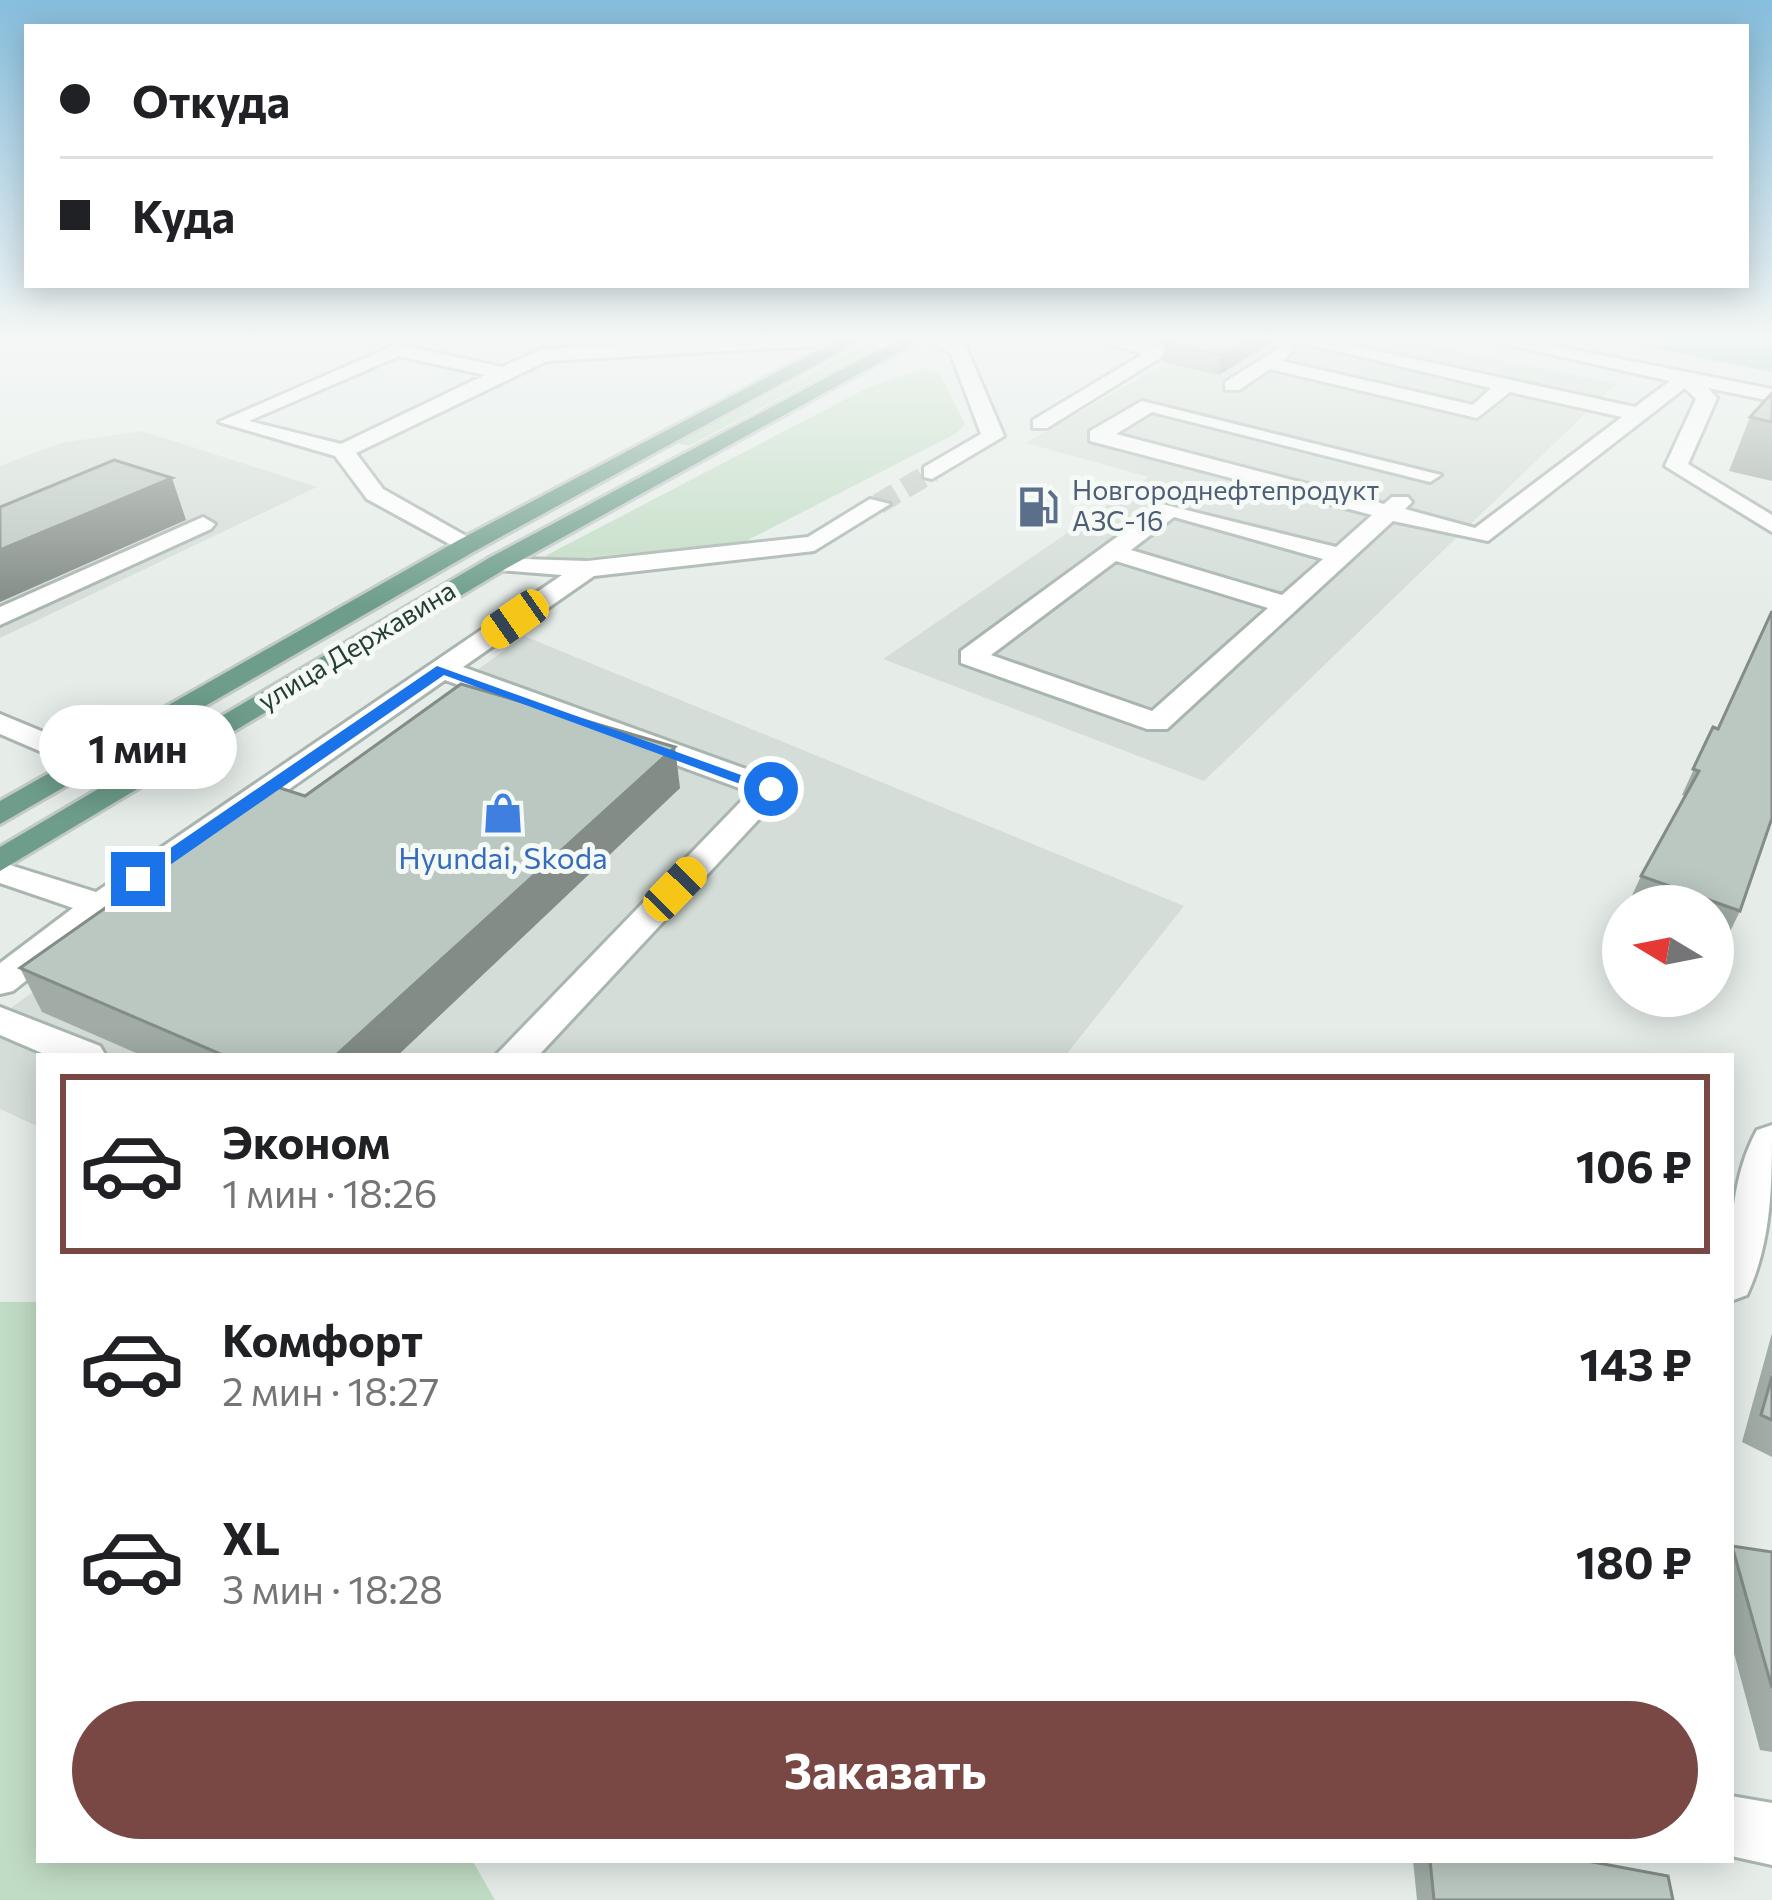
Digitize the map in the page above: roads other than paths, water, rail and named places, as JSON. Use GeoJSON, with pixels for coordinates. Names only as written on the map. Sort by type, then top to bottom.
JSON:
{"type":"FeatureCollection","features":[{"type":"Feature","properties":{"kind":"main road","name":"улица Державина"},"geometry":{"type":"LineString","coordinates":[[0,814],[466,546],[686,429]]}},
{"type":"Feature","properties":{"kind":"main road","name":"улица Державина"},"geometry":{"type":"LineString","coordinates":[[0,861],[498,562],[746,429]]}},
{"type":"Feature","properties":{"kind":"street"},"geometry":{"type":"LineString","coordinates":[[255,429],[343,451],[390,429]]}},
{"type":"Feature","properties":{"kind":"street"},"geometry":{"type":"LineString","coordinates":[[932,472],[993,436],[990,429]]}},
{"type":"Feature","properties":{"kind":"street"},"geometry":{"type":"LineString","coordinates":[[1110,429],[1098,436],[1479,536],[1614,429]]}},
{"type":"Feature","properties":{"kind":"street"},"geometry":{"type":"LineString","coordinates":[[1244,429],[1430,475],[1157,723],[971,657],[1170,509],[1340,556]]}},
{"type":"Feature","properties":{"kind":"street"},"geometry":{"type":"LineString","coordinates":[[1693,429],[1676,466],[1772,525]]}},
{"type":"Feature","properties":{"kind":"street"},"geometry":{"type":"LineString","coordinates":[[343,451],[374,494],[466,546]]}},
{"type":"Feature","properties":{"kind":"street"},"geometry":{"type":"LineString","coordinates":[[1705,484],[1772,499]]}},
{"type":"Feature","properties":{"kind":"street"},"geometry":{"type":"LineString","coordinates":[[498,562],[587,569],[814,544],[878,504]]}},
{"type":"Feature","properties":{"kind":"street"},"geometry":{"type":"LineString","coordinates":[[0,617],[203,524]]}},
{"type":"Feature","properties":{"kind":"street"},"geometry":{"type":"LineString","coordinates":[[1111,552],[1287,605]]}},
{"type":"Feature","properties":{"kind":"street"},"geometry":{"type":"LineString","coordinates":[[0,982],[100,905],[587,569]]}},
{"type":"Feature","properties":{"kind":"street"},"geometry":{"type":"LineString","coordinates":[[442,669],[771,789],[518,1053]]}},
{"type":"Feature","properties":{"kind":"street"},"geometry":{"type":"LineString","coordinates":[[0,723],[88,760]]}},
{"type":"Feature","properties":{"kind":"street"},"geometry":{"type":"LineString","coordinates":[[0,872],[100,905]]}},
{"type":"Feature","properties":{"kind":"street"},"geometry":{"type":"LineString","coordinates":[[0,1020],[79,1053]]}},
{"type":"Feature","properties":{"kind":"street"},"geometry":{"type":"LineString","coordinates":[[1734,1272],[1772,1141]]}},
{"type":"Feature","properties":{"kind":"street"},"geometry":{"type":"LineString","coordinates":[[1734,1827],[1772,1834]]}},
{"type":"Feature","properties":{"kind":"tunnel"},"geometry":{"type":"LineString","coordinates":[[878,504],[932,472]]}},
{"type":"Feature","properties":{"kind":"place","name":"Новгороднефтепродукт АЗС-16"},"geometry":{"type":"Point","coordinates":[1038,507]}},
{"type":"Feature","properties":{"kind":"place","name":"Hyundai, Skoda"},"geometry":{"type":"Point","coordinates":[503,813]}}]}
